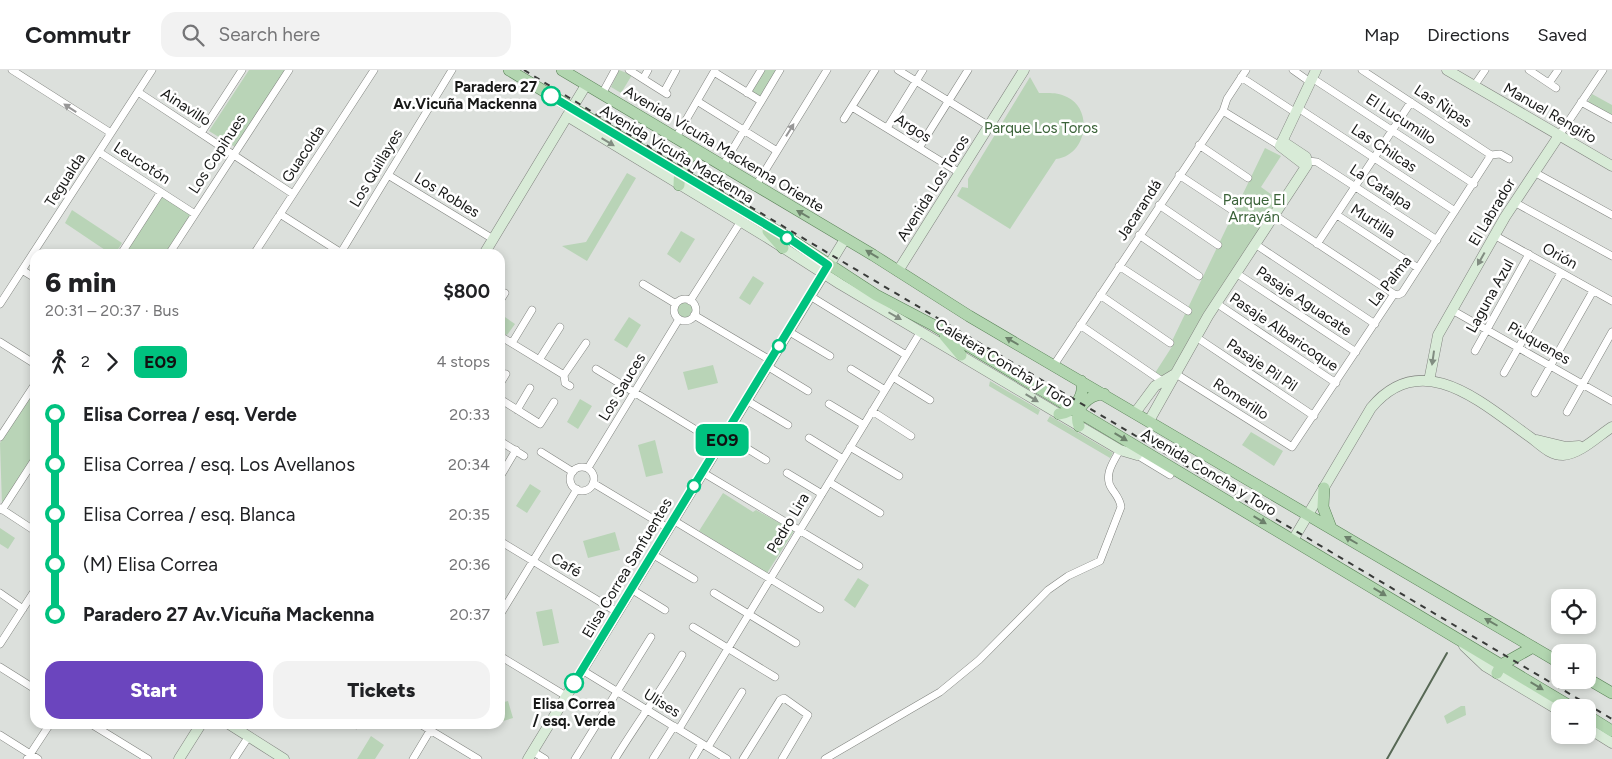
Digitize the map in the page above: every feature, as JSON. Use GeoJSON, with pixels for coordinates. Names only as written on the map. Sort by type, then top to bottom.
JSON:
{"type":"FeatureCollection","features":[{"type":"Feature","properties":{"kind":"main road","name":"Avenida Vicuña Mackenna"},"geometry":{"type":"LineString","coordinates":[[509,70],[569,112],[679,173],[758,220],[826,270]]}},
{"type":"Feature","properties":{"kind":"main road","name":"Avenida Vicuña Mackenna Oriente"},"geometry":{"type":"LineString","coordinates":[[562,70],[755,187],[845,238]]}},
{"type":"Feature","properties":{"kind":"main road"},"geometry":{"type":"LineString","coordinates":[[680,185],[679,173],[687,158],[698,153]]}},
{"type":"Feature","properties":{"kind":"main road"},"geometry":{"type":"LineString","coordinates":[[758,220],[783,248]]}},
{"type":"Feature","properties":{"kind":"main road","name":"Avenida Concha y Toro"},"geometry":{"type":"LineString","coordinates":[[845,238],[948,304],[1551,657]]}},
{"type":"Feature","properties":{"kind":"main road","name":"Avenida Concha y Toro"},"geometry":{"type":"LineString","coordinates":[[826,270],[935,326],[1155,460],[1191,479],[1450,634],[1499,669],[1556,699]]}},
{"type":"Feature","properties":{"kind":"main road"},"geometry":{"type":"LineString","coordinates":[[935,326],[961,355]]}},
{"type":"Feature","properties":{"kind":"main road"},"geometry":{"type":"LineString","coordinates":[[1079,426],[1075,410],[1082,392],[1081,381]]}},
{"type":"Feature","properties":{"kind":"main road"},"geometry":{"type":"LineString","coordinates":[[1059,414],[1075,410],[1088,399],[1104,394]]}},
{"type":"Feature","properties":{"kind":"main road"},"geometry":{"type":"LineString","coordinates":[[1137,455],[1155,460]]}},
{"type":"Feature","properties":{"kind":"main road"},"geometry":{"type":"LineString","coordinates":[[1170,475],[1191,479]]}},
{"type":"Feature","properties":{"kind":"main road"},"geometry":{"type":"LineString","coordinates":[[1324,488],[1323,507],[1331,528]]}},
{"type":"Feature","properties":{"kind":"main road"},"geometry":{"type":"LineString","coordinates":[[1499,669],[1533,646]]}},
{"type":"Feature","properties":{"kind":"main road"},"geometry":{"type":"LineString","coordinates":[[1596,684],[1612,693]]}},
{"type":"Feature","properties":{"kind":"main road"},"geometry":{"type":"LineString","coordinates":[[1596,721],[1612,731]]}},
{"type":"Feature","properties":{"kind":"main road"},"geometry":{"type":"LineString","coordinates":[[1596,728],[1612,731]]}},
{"type":"Feature","properties":{"kind":"street"},"geometry":{"type":"LineString","coordinates":[[12,70],[111,133]]}},
{"type":"Feature","properties":{"kind":"street"},"geometry":{"type":"LineString","coordinates":[[201,133],[242,70]]}},
{"type":"Feature","properties":{"kind":"street","name":"Los Copihues"},"geometry":{"type":"LineString","coordinates":[[172,249],[289,70]]}},
{"type":"Feature","properties":{"kind":"street","name":"Guacolda"},"geometry":{"type":"LineString","coordinates":[[257,249],[374,70]]}},
{"type":"Feature","properties":{"kind":"street","name":"Los Quillayes"},"geometry":{"type":"LineString","coordinates":[[344,249],[452,70]]}},
{"type":"Feature","properties":{"kind":"street"},"geometry":{"type":"LineString","coordinates":[[602,94],[616,70]]}},
{"type":"Feature","properties":{"kind":"street"},"geometry":{"type":"LineString","coordinates":[[629,70],[665,92],[676,70]]}},
{"type":"Feature","properties":{"kind":"street"},"geometry":{"type":"LineString","coordinates":[[643,79],[648,70]]}},
{"type":"Feature","properties":{"kind":"street"},"geometry":{"type":"LineString","coordinates":[[747,93],[761,70]]}},
{"type":"Feature","properties":{"kind":"street"},"geometry":{"type":"LineString","coordinates":[[722,167],[780,70]]}},
{"type":"Feature","properties":{"kind":"street"},"geometry":{"type":"LineString","coordinates":[[755,187],[827,70]]}},
{"type":"Feature","properties":{"kind":"street"},"geometry":{"type":"LineString","coordinates":[[844,119],[875,70]]}},
{"type":"Feature","properties":{"kind":"street"},"geometry":{"type":"LineString","coordinates":[[898,70],[989,126]]}},
{"type":"Feature","properties":{"kind":"street"},"geometry":{"type":"LineString","coordinates":[[887,128],[923,70]]}},
{"type":"Feature","properties":{"kind":"street"},"geometry":{"type":"LineString","coordinates":[[919,148],[968,70]]}},
{"type":"Feature","properties":{"kind":"street","name":"Avenida Los Toros"},"geometry":{"type":"LineString","coordinates":[[898,271],[1024,70]]}},
{"type":"Feature","properties":{"kind":"street","name":"Jacarandá"},"geometry":{"type":"LineString","coordinates":[[1054,365],[1178,175],[1223,111],[1227,99],[1246,70]]}},
{"type":"Feature","properties":{"kind":"street","name":"El Lucumillo"},"geometry":{"type":"LineString","coordinates":[[1292,70],[1313,76],[1474,184]]}},
{"type":"Feature","properties":{"kind":"street","name":"Las Ñipas"},"geometry":{"type":"LineString","coordinates":[[1362,70],[1491,155],[1500,154],[1508,159]]}},
{"type":"Feature","properties":{"kind":"street","name":"Manuel Rengifo"},"geometry":{"type":"LineString","coordinates":[[1447,70],[1558,137],[1612,166]]}},
{"type":"Feature","properties":{"kind":"street"},"geometry":{"type":"LineString","coordinates":[[1474,86],[1485,70]]}},
{"type":"Feature","properties":{"kind":"street"},"geometry":{"type":"LineString","coordinates":[[1530,70],[1556,88]]}},
{"type":"Feature","properties":{"kind":"street"},"geometry":{"type":"LineString","coordinates":[[1549,83],[1558,70]]}},
{"type":"Feature","properties":{"kind":"street","name":"El Labrador"},"geometry":{"type":"LineString","coordinates":[[1429,381],[1436,341],[1452,310],[1514,202],[1603,70]]}},
{"type":"Feature","properties":{"kind":"street","name":"Tegualda"},"geometry":{"type":"LineString","coordinates":[[36,249],[138,92],[149,71]]}},
{"type":"Feature","properties":{"kind":"street"},"geometry":{"type":"LineString","coordinates":[[675,139],[714,71],[761,102]]}},
{"type":"Feature","properties":{"kind":"street"},"geometry":{"type":"LineString","coordinates":[[1281,143],[1313,76]]}},
{"type":"Feature","properties":{"kind":"street","name":"Las Chilcas"},"geometry":{"type":"LineString","coordinates":[[1241,77],[1374,158],[1455,211]]}},
{"type":"Feature","properties":{"kind":"street"},"geometry":{"type":"LineString","coordinates":[[487,249],[586,84]]}},
{"type":"Feature","properties":{"kind":"street","name":"Ainavillo"},"geometry":{"type":"LineString","coordinates":[[138,92],[294,194]]}},
{"type":"Feature","properties":{"kind":"street"},"geometry":{"type":"LineString","coordinates":[[697,101],[778,151]]}},
{"type":"Feature","properties":{"kind":"street"},"geometry":{"type":"LineString","coordinates":[[1317,244],[1412,102]]}},
{"type":"Feature","properties":{"kind":"street"},"geometry":{"type":"LineString","coordinates":[[1581,102],[1612,119]]}},
{"type":"Feature","properties":{"kind":"street","name":"Argos"},"geometry":{"type":"LineString","coordinates":[[852,107],[960,173]]}},
{"type":"Feature","properties":{"kind":"street"},"geometry":{"type":"LineString","coordinates":[[1149,421],[1216,303],[1307,164],[1281,143],[1223,111]]}},
{"type":"Feature","properties":{"kind":"street","name":"Caletera Concha y Toro"},"geometry":{"type":"LineString","coordinates":[[569,112],[680,185],[783,248],[826,270],[921,331],[1120,450],[1137,455]]}},
{"type":"Feature","properties":{"kind":"street"},"geometry":{"type":"LineString","coordinates":[[1198,145],[1248,178]]}},
{"type":"Feature","properties":{"kind":"street","name":"Leucotón"},"geometry":{"type":"LineString","coordinates":[[99,152],[195,214]]}},
{"type":"Feature","properties":{"kind":"street","name":"La Palma"},"geometry":{"type":"LineString","coordinates":[[1291,447],[1295,444],[1336,383],[1373,322],[1394,294],[1401,294],[1491,155]]}},
{"type":"Feature","properties":{"kind":"street","name":"La Catalpa"},"geometry":{"type":"LineString","coordinates":[[1307,164],[1317,162],[1437,240]]}},
{"type":"Feature","properties":{"kind":"street"},"geometry":{"type":"LineString","coordinates":[[1534,172],[1612,215]]}},
{"type":"Feature","properties":{"kind":"street","name":"Los Robles"},"geometry":{"type":"LineString","coordinates":[[388,175],[493,239]]}},
{"type":"Feature","properties":{"kind":"street"},"geometry":{"type":"LineString","coordinates":[[1178,175],[1232,210]]}},
{"type":"Feature","properties":{"kind":"street"},"geometry":{"type":"LineString","coordinates":[[124,249],[161,192]]}},
{"type":"Feature","properties":{"kind":"street"},"geometry":{"type":"LineString","coordinates":[[1514,202],[1612,256]]}},
{"type":"Feature","properties":{"kind":"street"},"geometry":{"type":"LineString","coordinates":[[1159,205],[1218,244]]}},
{"type":"Feature","properties":{"kind":"street"},"geometry":{"type":"LineString","coordinates":[[280,214],[336,249]]}},
{"type":"Feature","properties":{"kind":"street","name":"Murtilla"},"geometry":{"type":"LineString","coordinates":[[1337,214],[1418,268]]}},
{"type":"Feature","properties":{"kind":"street"},"geometry":{"type":"LineString","coordinates":[[1274,215],[1394,294]]}},
{"type":"Feature","properties":{"kind":"street"},"geometry":{"type":"LineString","coordinates":[[690,301],[741,222]]}},
{"type":"Feature","properties":{"kind":"street"},"geometry":{"type":"LineString","coordinates":[[1139,235],[1200,276]]}},
{"type":"Feature","properties":{"kind":"street","name":"Orión"},"geometry":{"type":"LineString","coordinates":[[1494,235],[1612,301]]}},
{"type":"Feature","properties":{"kind":"street","name":"Elisa Correa Sanfuentes"},"geometry":{"type":"LineString","coordinates":[[530,755],[845,238]]}},
{"type":"Feature","properties":{"kind":"street"},"geometry":{"type":"LineString","coordinates":[[1255,244],[1373,322]]}},
{"type":"Feature","properties":{"kind":"street","name":"Laguna Azul"},"geometry":{"type":"LineString","coordinates":[[1474,351],[1529,254]]}},
{"type":"Feature","properties":{"kind":"street","name":"Tegualda"},"geometry":{"type":"LineString","coordinates":[[0,304],[30,258]]}},
{"type":"Feature","properties":{"kind":"street"},"geometry":{"type":"LineString","coordinates":[[1119,266],[1188,311]]}},
{"type":"Feature","properties":{"kind":"street"},"geometry":{"type":"LineString","coordinates":[[22,270],[30,275]]}},
{"type":"Feature","properties":{"kind":"street","name":"Pasaje Aguacate"},"geometry":{"type":"LineString","coordinates":[[1236,272],[1356,352]]}},
{"type":"Feature","properties":{"kind":"street"},"geometry":{"type":"LineString","coordinates":[[1504,373],[1561,273]]}},
{"type":"Feature","properties":{"kind":"street"},"geometry":{"type":"LineString","coordinates":[[643,284],[676,304]]}},
{"type":"Feature","properties":{"kind":"street"},"geometry":{"type":"LineString","coordinates":[[1535,393],[1593,291]]}},
{"type":"Feature","properties":{"kind":"street"},"geometry":{"type":"LineString","coordinates":[[1100,295],[1170,343]]}},
{"type":"Feature","properties":{"kind":"street"},"geometry":{"type":"LineString","coordinates":[[810,296],[906,355]]}},
{"type":"Feature","properties":{"kind":"street"},"geometry":{"type":"LineString","coordinates":[[684,299],[690,301],[695,308],[694,315],[686,321],[679,319],[674,314],[676,304],[684,299]]}},
{"type":"Feature","properties":{"kind":"street","name":"Pasaje Albaricoque"},"geometry":{"type":"LineString","coordinates":[[1216,303],[1336,383]]}},
{"type":"Feature","properties":{"kind":"street"},"geometry":{"type":"LineString","coordinates":[[512,343],[532,310]]}},
{"type":"Feature","properties":{"kind":"street","name":"Piuquenes"},"geometry":{"type":"LineString","coordinates":[[1452,310],[1612,401]]}},
{"type":"Feature","properties":{"kind":"street"},"geometry":{"type":"LineString","coordinates":[[694,315],[769,363],[808,391]]}},
{"type":"Feature","properties":{"kind":"street","name":"Los Sauces"},"geometry":{"type":"LineString","coordinates":[[588,468],[679,319]]}},
{"type":"Feature","properties":{"kind":"street"},"geometry":{"type":"LineString","coordinates":[[1080,325],[1162,381]]}},
{"type":"Feature","properties":{"kind":"street"},"geometry":{"type":"LineString","coordinates":[[539,360],[560,327]]}},
{"type":"Feature","properties":{"kind":"street"},"geometry":{"type":"LineString","coordinates":[[788,331],[830,356]]}},
{"type":"Feature","properties":{"kind":"street","name":"Pedro Lira"},"geometry":{"type":"LineString","coordinates":[[654,759],[728,648],[921,331]]}},
{"type":"Feature","properties":{"kind":"street"},"geometry":{"type":"LineString","coordinates":[[1567,412],[1612,332]]}},
{"type":"Feature","properties":{"kind":"street","name":"Pasaje Pil Pil"},"geometry":{"type":"LineString","coordinates":[[1196,337],[1314,416]]}},
{"type":"Feature","properties":{"kind":"street"},"geometry":{"type":"LineString","coordinates":[[505,339],[564,375]]}},
{"type":"Feature","properties":{"kind":"street"},"geometry":{"type":"LineString","coordinates":[[0,342],[30,361]]}},
{"type":"Feature","properties":{"kind":"street"},"geometry":{"type":"LineString","coordinates":[[564,375],[568,374],[586,343]]}},
{"type":"Feature","properties":{"kind":"street"},"geometry":{"type":"LineString","coordinates":[[851,369],[885,390]]}},
{"type":"Feature","properties":{"kind":"street"},"geometry":{"type":"LineString","coordinates":[[596,370],[634,393],[722,440],[766,460]]}},
{"type":"Feature","properties":{"kind":"street"},"geometry":{"type":"LineString","coordinates":[[1135,413],[1153,388],[1176,374]]}},
{"type":"Feature","properties":{"kind":"street","name":"Romerillo"},"geometry":{"type":"LineString","coordinates":[[1176,374],[1291,447]]}},
{"type":"Feature","properties":{"kind":"street"},"geometry":{"type":"LineString","coordinates":[[564,375],[565,383],[570,386]]}},
{"type":"Feature","properties":{"kind":"street"},"geometry":{"type":"LineString","coordinates":[[893,377],[930,400]]}},
{"type":"Feature","properties":{"kind":"street"},"geometry":{"type":"LineString","coordinates":[[1293,540],[1376,403],[1400,386],[1429,381],[1447,384],[1462,390],[1546,450],[1563,455],[1585,445],[1612,427]]}},
{"type":"Feature","properties":{"kind":"street"},"geometry":{"type":"LineString","coordinates":[[517,410],[530,388]]}},
{"type":"Feature","properties":{"kind":"street"},"geometry":{"type":"LineString","coordinates":[[0,437],[30,392]]}},
{"type":"Feature","properties":{"kind":"street"},"geometry":{"type":"LineString","coordinates":[[746,400],[788,425]]}},
{"type":"Feature","properties":{"kind":"street"},"geometry":{"type":"LineString","coordinates":[[505,402],[540,424],[554,402]]}},
{"type":"Feature","properties":{"kind":"street"},"geometry":{"type":"LineString","coordinates":[[829,404],[864,425]]}},
{"type":"Feature","properties":{"kind":"street"},"geometry":{"type":"LineString","coordinates":[[872,412],[911,436]]}},
{"type":"Feature","properties":{"kind":"street"},"geometry":{"type":"LineString","coordinates":[[809,438],[843,459]]}},
{"type":"Feature","properties":{"kind":"street"},"geometry":{"type":"LineString","coordinates":[[505,444],[524,456]]}},
{"type":"Feature","properties":{"kind":"street"},"geometry":{"type":"LineString","coordinates":[[850,447],[899,476]]}},
{"type":"Feature","properties":{"kind":"street"},"geometry":{"type":"LineString","coordinates":[[505,469],[516,450]]}},
{"type":"Feature","properties":{"kind":"street"},"geometry":{"type":"LineString","coordinates":[[825,759],[940,692],[979,660],[1048,590],[1068,576],[1100,561],[1121,507],[1119,498],[1108,480],[1110,468],[1120,450]]}},
{"type":"Feature","properties":{"kind":"street"},"geometry":{"type":"LineString","coordinates":[[541,452],[573,472]]}},
{"type":"Feature","properties":{"kind":"street"},"geometry":{"type":"LineString","coordinates":[[1155,460],[1170,475]]}},
{"type":"Feature","properties":{"kind":"street"},"geometry":{"type":"LineString","coordinates":[[30,466],[1,509],[30,528]]}},
{"type":"Feature","properties":{"kind":"street"},"geometry":{"type":"LineString","coordinates":[[579,467],[588,468],[594,476],[593,483],[588,489],[577,489],[571,479],[573,472],[579,467]]}},
{"type":"Feature","properties":{"kind":"street"},"geometry":{"type":"LineString","coordinates":[[702,472],[859,566]]}},
{"type":"Feature","properties":{"kind":"street"},"geometry":{"type":"LineString","coordinates":[[787,473],[822,494]]}},
{"type":"Feature","properties":{"kind":"street"},"geometry":{"type":"LineString","coordinates":[[829,482],[880,513]]}},
{"type":"Feature","properties":{"kind":"street"},"geometry":{"type":"LineString","coordinates":[[593,483],[671,524],[820,609]]}},
{"type":"Feature","properties":{"kind":"street"},"geometry":{"type":"LineString","coordinates":[[505,607],[577,489]]}},
{"type":"Feature","properties":{"kind":"street","name":"Café"},"geometry":{"type":"LineString","coordinates":[[505,544],[617,612]]}},
{"type":"Feature","properties":{"kind":"street"},"geometry":{"type":"LineString","coordinates":[[652,554],[694,579]]}},
{"type":"Feature","properties":{"kind":"street"},"geometry":{"type":"LineString","coordinates":[[631,589],[665,610]]}},
{"type":"Feature","properties":{"kind":"street"},"geometry":{"type":"LineString","coordinates":[[0,593],[23,609]]}},
{"type":"Feature","properties":{"kind":"street"},"geometry":{"type":"LineString","coordinates":[[714,593],[796,643]]}},
{"type":"Feature","properties":{"kind":"street"},"geometry":{"type":"LineString","coordinates":[[0,644],[30,599]]}},
{"type":"Feature","properties":{"kind":"street"},"geometry":{"type":"LineString","coordinates":[[693,627],[775,677]]}},
{"type":"Feature","properties":{"kind":"street"},"geometry":{"type":"LineString","coordinates":[[575,759],[651,637]]}},
{"type":"Feature","properties":{"kind":"street"},"geometry":{"type":"LineString","coordinates":[[615,759],[682,655]]}},
{"type":"Feature","properties":{"kind":"street"},"geometry":{"type":"LineString","coordinates":[[505,659],[566,696]]}},
{"type":"Feature","properties":{"kind":"street"},"geometry":{"type":"LineString","coordinates":[[0,667],[30,686]]}},
{"type":"Feature","properties":{"kind":"street"},"geometry":{"type":"LineString","coordinates":[[1499,669],[1551,706]]}},
{"type":"Feature","properties":{"kind":"street","name":"Ulises"},"geometry":{"type":"LineString","coordinates":[[582,670],[727,759]]}},
{"type":"Feature","properties":{"kind":"street"},"geometry":{"type":"LineString","coordinates":[[693,759],[705,746],[742,692]]}},
{"type":"Feature","properties":{"kind":"street"},"geometry":{"type":"LineString","coordinates":[[742,759],[782,698],[808,715],[782,759]]}},
{"type":"Feature","properties":{"kind":"street"},"geometry":{"type":"LineString","coordinates":[[29,756],[47,729]]}},
{"type":"Feature","properties":{"kind":"street"},"geometry":{"type":"LineString","coordinates":[[99,729],[148,759]]}},
{"type":"Feature","properties":{"kind":"street"},"geometry":{"type":"LineString","coordinates":[[179,759],[196,729]]}},
{"type":"Feature","properties":{"kind":"street"},"geometry":{"type":"LineString","coordinates":[[237,729],[282,758]]}},
{"type":"Feature","properties":{"kind":"street"},"geometry":{"type":"LineString","coordinates":[[413,759],[431,729]]}},
{"type":"Feature","properties":{"kind":"street"},"geometry":{"type":"LineString","coordinates":[[435,729],[478,759]]}},
{"type":"Feature","properties":{"kind":"street"},"geometry":{"type":"LineString","coordinates":[[1596,732],[1612,743]]}},
{"type":"Feature","properties":{"kind":"street"},"geometry":{"type":"LineString","coordinates":[[0,735],[29,756],[38,759]]}},
{"type":"Feature","properties":{"kind":"street"},"geometry":{"type":"LineString","coordinates":[[234,759],[249,736]]}},
{"type":"Feature","properties":{"kind":"street"},"geometry":{"type":"LineString","coordinates":[[530,755],[545,759]]}},
{"type":"Feature","properties":{"kind":"green space"},"geometry":{"type":"Polygon","coordinates":[[[249,70],[286,70],[235,147],[209,131],[249,70]]]}},
{"type":"Feature","properties":{"kind":"green space"},"geometry":{"type":"Polygon","coordinates":[[[619,70],[632,75],[621,93],[611,87],[619,70]]]}},
{"type":"Feature","properties":{"kind":"green space"},"geometry":{"type":"Polygon","coordinates":[[[764,70],[779,70],[762,99],[750,92],[764,70]]]}},
{"type":"Feature","properties":{"kind":"green space","name":"Parque Los Toros"},"geometry":{"type":"Polygon","coordinates":[[[1030,77],[1039,93],[1060,94],[1076,103],[1084,121],[1083,131],[1075,149],[1066,156],[1056,159],[1010,229],[957,196],[962,187],[968,188],[968,179],[1030,77]]]}},
{"type":"Feature","properties":{"kind":"green space"},"geometry":{"type":"Polygon","coordinates":[[[1592,94],[1612,105],[1612,115],[1588,102],[1592,94]]]}},
{"type":"Feature","properties":{"kind":"green space","name":"Parque El Arrayán"},"geometry":{"type":"Polygon","coordinates":[[[1265,148],[1281,156],[1261,187],[1280,201],[1169,376],[1161,377],[1155,373],[1173,345],[1172,341],[1265,148]]]}},
{"type":"Feature","properties":{"kind":"green space"},"geometry":{"type":"Polygon","coordinates":[[[627,173],[636,178],[587,261],[562,246],[586,242],[627,173]]]}},
{"type":"Feature","properties":{"kind":"green space"},"geometry":{"type":"Polygon","coordinates":[[[161,196],[191,215],[169,249],[127,249],[161,196]]]}},
{"type":"Feature","properties":{"kind":"green space"},"geometry":{"type":"Polygon","coordinates":[[[72,210],[122,243],[118,249],[104,249],[65,223],[72,210]]]}},
{"type":"Feature","properties":{"kind":"green space"},"geometry":{"type":"Polygon","coordinates":[[[681,231],[695,239],[680,263],[667,254],[681,231]]]}},
{"type":"Feature","properties":{"kind":"green space"},"geometry":{"type":"Polygon","coordinates":[[[753,276],[764,283],[750,305],[739,298],[753,276]]]}},
{"type":"Feature","properties":{"kind":"green space"},"geometry":{"type":"Polygon","coordinates":[[[681,301],[689,301],[694,306],[692,317],[681,319],[676,314],[676,306],[681,301]]]}},
{"type":"Feature","properties":{"kind":"green space"},"geometry":{"type":"Polygon","coordinates":[[[505,317],[515,324],[507,335],[505,334],[505,317]]]}},
{"type":"Feature","properties":{"kind":"green space"},"geometry":{"type":"Polygon","coordinates":[[[629,317],[641,325],[627,348],[614,340],[629,317]]]}},
{"type":"Feature","properties":{"kind":"green space"},"geometry":{"type":"Polygon","coordinates":[[[713,365],[718,383],[688,390],[683,372],[713,365]]]}},
{"type":"Feature","properties":{"kind":"green space"},"geometry":{"type":"Polygon","coordinates":[[[990,381],[1040,410],[1038,415],[989,386],[990,381]]]}},
{"type":"Feature","properties":{"kind":"green space"},"geometry":{"type":"Polygon","coordinates":[[[30,398],[30,462],[2,505],[0,443],[30,398]]]}},
{"type":"Feature","properties":{"kind":"green space"},"geometry":{"type":"Polygon","coordinates":[[[580,399],[592,406],[578,429],[567,422],[580,399]]]}},
{"type":"Feature","properties":{"kind":"green space"},"geometry":{"type":"Polygon","coordinates":[[[1050,416],[1113,453],[1110,458],[1047,421],[1050,416]]]}},
{"type":"Feature","properties":{"kind":"green space"},"geometry":{"type":"Polygon","coordinates":[[[1251,432],[1283,451],[1274,466],[1242,445],[1251,432]]]}},
{"type":"Feature","properties":{"kind":"green space"},"geometry":{"type":"Polygon","coordinates":[[[655,440],[663,473],[646,477],[638,445],[655,440]]]}},
{"type":"Feature","properties":{"kind":"green space"},"geometry":{"type":"Polygon","coordinates":[[[530,484],[541,491],[527,513],[516,506],[530,484]]]}},
{"type":"Feature","properties":{"kind":"green space"},"geometry":{"type":"Polygon","coordinates":[[[723,493],[753,512],[756,510],[794,531],[767,573],[699,531],[723,493]]]}},
{"type":"Feature","properties":{"kind":"green space"},"geometry":{"type":"Polygon","coordinates":[[[0,528],[15,538],[8,549],[0,544],[0,528]]]}},
{"type":"Feature","properties":{"kind":"green space"},"geometry":{"type":"Polygon","coordinates":[[[615,532],[620,550],[588,558],[583,541],[615,532]]]}},
{"type":"Feature","properties":{"kind":"green space"},"geometry":{"type":"Polygon","coordinates":[[[858,578],[869,585],[855,608],[844,600],[858,578]]]}},
{"type":"Feature","properties":{"kind":"green space"},"geometry":{"type":"Polygon","coordinates":[[[552,609],[559,643],[543,646],[536,612],[552,609]]]}},
{"type":"Feature","properties":{"kind":"green space"},"geometry":{"type":"Polygon","coordinates":[[[508,701],[513,718],[505,720],[505,702],[508,701]]]}},
{"type":"Feature","properties":{"kind":"green space"},"geometry":{"type":"Polygon","coordinates":[[[1461,706],[1465,706],[1466,715],[1447,724],[1444,716],[1461,706]]]}},
{"type":"Feature","properties":{"kind":"green space"},"geometry":{"type":"Polygon","coordinates":[[[371,736],[384,745],[375,759],[357,759],[371,736]]]}},
{"type":"Feature","properties":{"kind":"waterway"},"geometry":{"type":"LineString","coordinates":[[1387,759],[1447,653]]}},
{"type":"Feature","properties":{"kind":"railway"},"geometry":{"type":"LineString","coordinates":[[524,70],[643,143],[1612,719]]}},
{"type":"Feature","properties":{"kind":"bus line","name":"E09"},"geometry":{"type":"LineString","coordinates":[[551,96],[790,239],[828,265],[574,683]]}},
{"type":"Feature","properties":{"kind":"place","name":"Paradero 27 Av.Vicuña Mackenna"},"geometry":{"type":"Point","coordinates":[551,96]}},
{"type":"Feature","properties":{"kind":"place","name":"Elisa Correa / esq. Verde"},"geometry":{"type":"Point","coordinates":[574,683]}}]}
